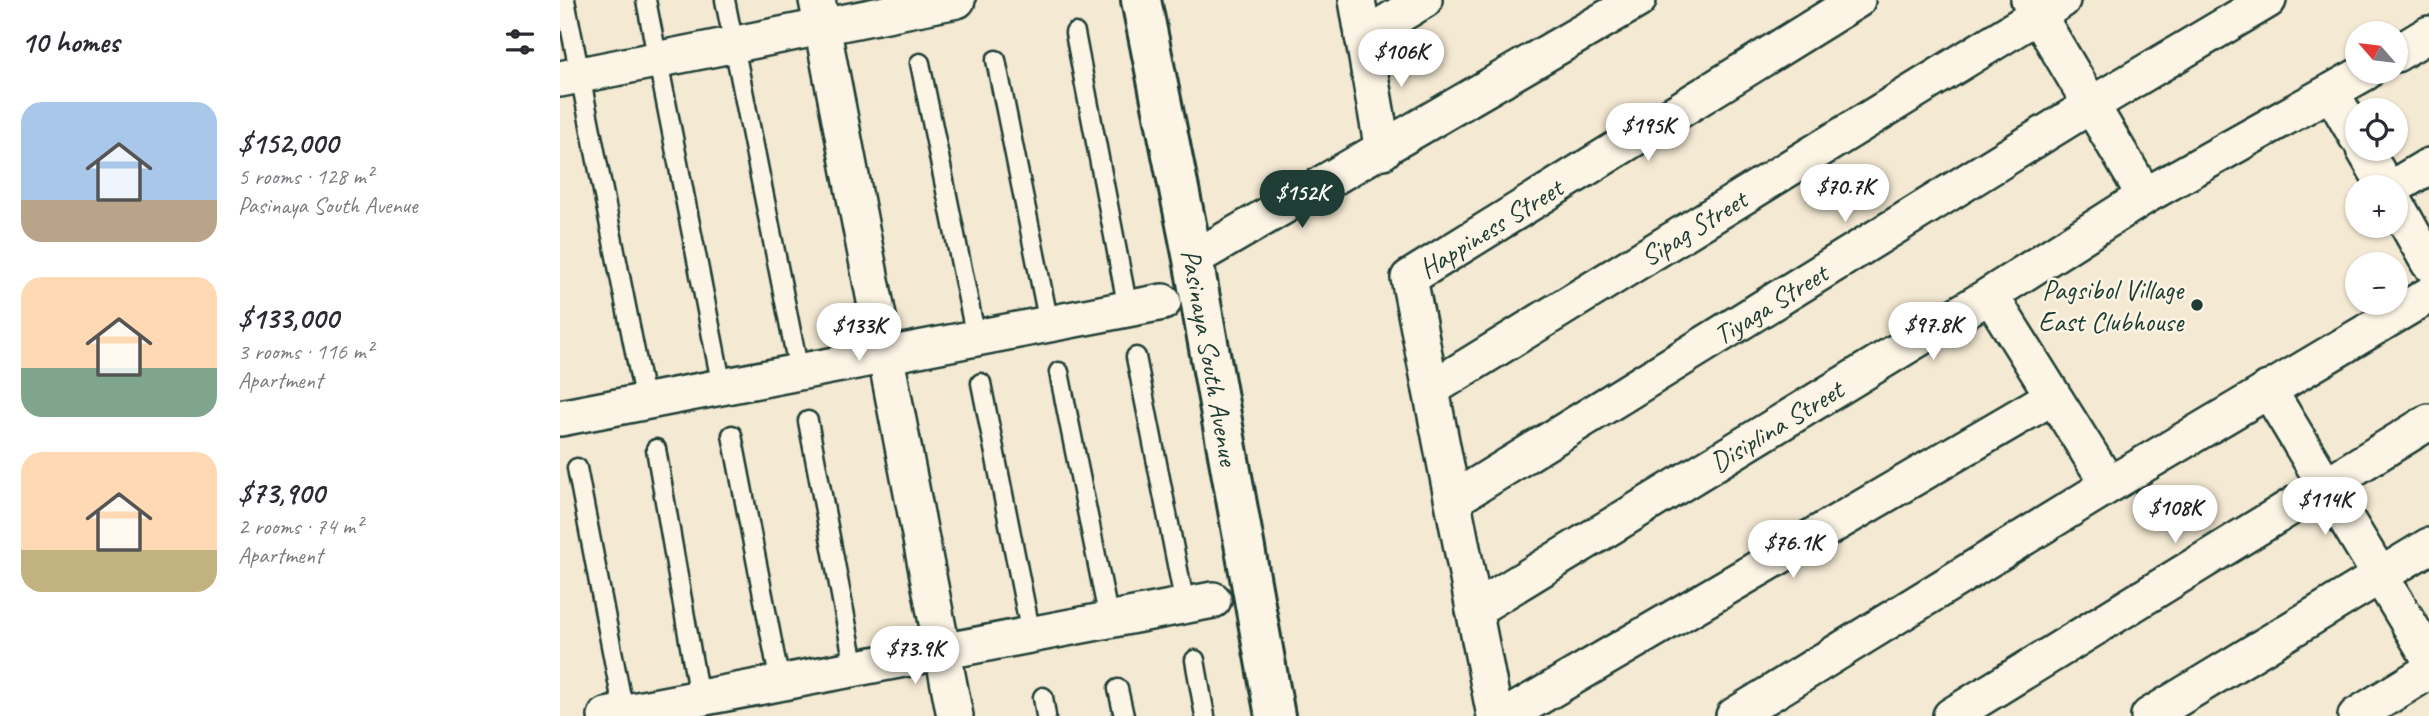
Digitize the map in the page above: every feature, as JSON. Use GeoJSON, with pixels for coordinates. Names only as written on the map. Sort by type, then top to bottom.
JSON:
{"type":"FeatureCollection","features":[{"type":"Feature","properties":{"kind":"street"},"geometry":{"type":"LineString","coordinates":[[570,77],[734,44],[820,13],[957,0]]}},
{"type":"Feature","properties":{"kind":"street","name":"Pasinaya South Avenue"},"geometry":{"type":"LineString","coordinates":[[1141,0],[1193,259],[1275,716]]}},
{"type":"Feature","properties":{"kind":"street"},"geometry":{"type":"LineString","coordinates":[[1357,0],[1383,151]]}},
{"type":"Feature","properties":{"kind":"street"},"geometry":{"type":"LineString","coordinates":[[1363,37],[1424,0]]}},
{"type":"Feature","properties":{"kind":"street"},"geometry":{"type":"LineString","coordinates":[[1193,259],[1383,151],[1638,0]]}},
{"type":"Feature","properties":{"kind":"street","name":"Happiness Street"},"geometry":{"type":"LineString","coordinates":[[1430,388],[1409,278],[1857,0]]}},
{"type":"Feature","properties":{"kind":"street","name":"Tiyaga Street"},"geometry":{"type":"LineString","coordinates":[[1452,500],[2091,105],[2268,0]]}},
{"type":"Feature","properties":{"kind":"street"},"geometry":{"type":"LineString","coordinates":[[2043,5],[2091,105],[2145,196]]}},
{"type":"Feature","properties":{"kind":"street","name":"Sipag Street"},"geometry":{"type":"LineString","coordinates":[[1430,388],[2043,5]]}},
{"type":"Feature","properties":{"kind":"street"},"geometry":{"type":"LineString","coordinates":[[820,13],[955,716]]}},
{"type":"Feature","properties":{"kind":"street"},"geometry":{"type":"LineString","coordinates":[[2408,47],[2429,34]]}},
{"type":"Feature","properties":{"kind":"street","name":"Disiplina Street"},"geometry":{"type":"LineString","coordinates":[[1474,610],[1990,295],[2145,196],[2345,84]]}},
{"type":"Feature","properties":{"kind":"street"},"geometry":{"type":"LineString","coordinates":[[2332,92],[2345,115]]}},
{"type":"Feature","properties":{"kind":"street"},"geometry":{"type":"LineString","coordinates":[[2408,179],[2429,166]]}},
{"type":"Feature","properties":{"kind":"street"},"geometry":{"type":"LineString","coordinates":[[2408,225],[2429,263]]}},
{"type":"Feature","properties":{"kind":"street"},"geometry":{"type":"LineString","coordinates":[[1990,295],[2109,485]]}},
{"type":"Feature","properties":{"kind":"street"},"geometry":{"type":"LineString","coordinates":[[1734,716],[2109,485],[2429,295]]}},
{"type":"Feature","properties":{"kind":"street"},"geometry":{"type":"LineString","coordinates":[[561,411],[645,402],[1163,302]]}},
{"type":"Feature","properties":{"kind":"street"},"geometry":{"type":"LineString","coordinates":[[1430,388],[1495,716]]}},
{"type":"Feature","properties":{"kind":"street"},"geometry":{"type":"LineString","coordinates":[[2268,389],[2429,657]]}},
{"type":"Feature","properties":{"kind":"street"},"geometry":{"type":"LineString","coordinates":[[1506,716],[2052,397]]}},
{"type":"Feature","properties":{"kind":"street"},"geometry":{"type":"LineString","coordinates":[[1951,716],[2429,422]]}},
{"type":"Feature","properties":{"kind":"street"},"geometry":{"type":"LineString","coordinates":[[2149,716],[2429,546]]}},
{"type":"Feature","properties":{"kind":"street"},"geometry":{"type":"LineString","coordinates":[[615,714],[1199,602]]}},
{"type":"Feature","properties":{"kind":"street"},"geometry":{"type":"LineString","coordinates":[[2356,716],[2429,671]]}},
{"type":"Feature","properties":{"kind":"lane"},"geometry":{"type":"LineString","coordinates":[[565,0],[570,77],[645,402]]}},
{"type":"Feature","properties":{"kind":"lane"},"geometry":{"type":"LineString","coordinates":[[646,0],[722,387]]}},
{"type":"Feature","properties":{"kind":"lane"},"geometry":{"type":"LineString","coordinates":[[725,0],[799,372]]}},
{"type":"Feature","properties":{"kind":"lane"},"geometry":{"type":"LineString","coordinates":[[1075,33],[1128,309]]}},
{"type":"Feature","properties":{"kind":"lane"},"geometry":{"type":"LineString","coordinates":[[996,60],[1049,324]]}},
{"type":"Feature","properties":{"kind":"lane"},"geometry":{"type":"LineString","coordinates":[[920,63],[976,338]]}},
{"type":"Feature","properties":{"kind":"lane"},"geometry":{"type":"LineString","coordinates":[[1136,357],[1199,602]]}},
{"type":"Feature","properties":{"kind":"lane"},"geometry":{"type":"LineString","coordinates":[[1059,372],[1109,620]]}},
{"type":"Feature","properties":{"kind":"lane"},"geometry":{"type":"LineString","coordinates":[[981,383],[1031,635]]}},
{"type":"Feature","properties":{"kind":"lane"},"geometry":{"type":"LineString","coordinates":[[808,421],[855,668]]}},
{"type":"Feature","properties":{"kind":"lane"},"geometry":{"type":"LineString","coordinates":[[732,435],[779,683]]}},
{"type":"Feature","properties":{"kind":"lane"},"geometry":{"type":"LineString","coordinates":[[656,449],[699,698]]}},
{"type":"Feature","properties":{"kind":"lane"},"geometry":{"type":"LineString","coordinates":[[577,468],[615,714]]}},
{"type":"Feature","properties":{"kind":"lane"},"geometry":{"type":"LineString","coordinates":[[1195,660],[1205,716]]}},
{"type":"Feature","properties":{"kind":"lane"},"geometry":{"type":"LineString","coordinates":[[1118,689],[1124,716]]}},
{"type":"Feature","properties":{"kind":"lane"},"geometry":{"type":"LineString","coordinates":[[1042,697],[1046,716]]}},
{"type":"Feature","properties":{"kind":"place","name":"Pagsibol Village East Clubhouse"},"geometry":{"type":"Point","coordinates":[2197,305]}}]}
